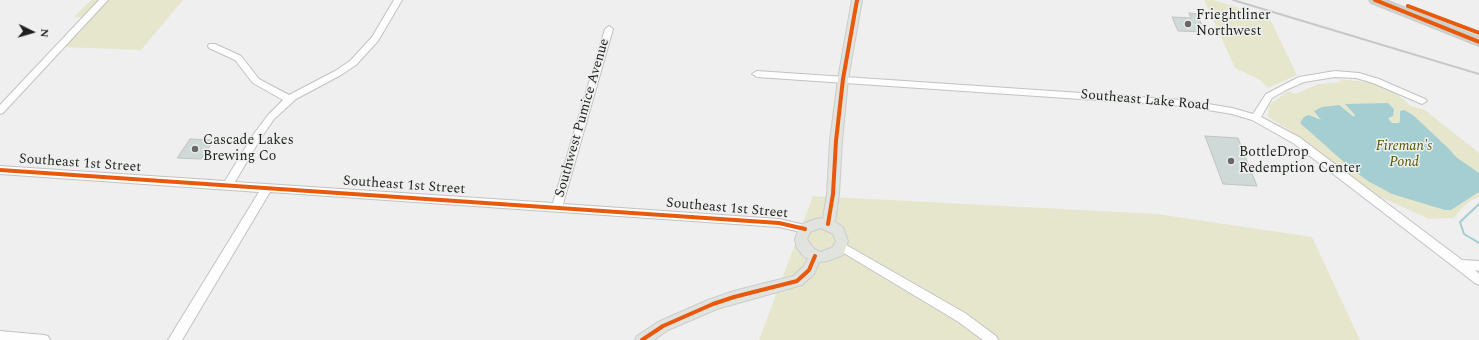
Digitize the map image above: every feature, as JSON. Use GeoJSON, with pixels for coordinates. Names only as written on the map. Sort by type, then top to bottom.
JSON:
{"type":"FeatureCollection","features":[{"type":"Feature","properties":{"kind":"highway"},"geometry":{"type":"LineString","coordinates":[[1375,0],[1479,42]]}},
{"type":"Feature","properties":{"kind":"highway"},"geometry":{"type":"LineString","coordinates":[[1394,0],[1479,33]]}},
{"type":"Feature","properties":{"kind":"main road"},"geometry":{"type":"LineString","coordinates":[[828,224],[833,194],[836,140],[843,80],[857,0]]}},
{"type":"Feature","properties":{"kind":"main road"},"geometry":{"type":"LineString","coordinates":[[815,224],[828,224],[841,236],[841,246],[838,251],[828,256],[815,256],[809,253],[802,244],[801,239],[805,229],[815,224]]}},
{"type":"Feature","properties":{"kind":"main road"},"geometry":{"type":"LineString","coordinates":[[642,340],[663,326],[713,304],[797,280],[809,270],[815,256]]}},
{"type":"Feature","properties":{"kind":"street"},"geometry":{"type":"LineString","coordinates":[[0,111],[104,0]]}},
{"type":"Feature","properties":{"kind":"street"},"geometry":{"type":"LineString","coordinates":[[228,185],[256,138],[272,117],[290,100],[353,63],[376,39],[398,0]]}},
{"type":"Feature","properties":{"kind":"street","name":"Southwest Pumice Avenue"},"geometry":{"type":"LineString","coordinates":[[557,208],[609,29]]}},
{"type":"Feature","properties":{"kind":"street"},"geometry":{"type":"LineString","coordinates":[[212,46],[238,58],[256,81],[290,100]]}},
{"type":"Feature","properties":{"kind":"street","name":"Southeast Lake Road"},"geometry":{"type":"LineString","coordinates":[[757,74],[1184,103],[1232,111],[1255,118],[1296,140],[1479,280]]}},
{"type":"Feature","properties":{"kind":"street"},"geometry":{"type":"LineString","coordinates":[[1255,118],[1269,96],[1302,79],[1335,74],[1356,75],[1376,81],[1422,101]]}},
{"type":"Feature","properties":{"kind":"street","name":"Southeast 1st Street"},"geometry":{"type":"LineString","coordinates":[[0,170],[780,223],[805,229]]}},
{"type":"Feature","properties":{"kind":"street"},"geometry":{"type":"LineString","coordinates":[[174,340],[267,188]]}},
{"type":"Feature","properties":{"kind":"street"},"geometry":{"type":"LineString","coordinates":[[841,246],[961,316],[992,340]]}},
{"type":"Feature","properties":{"kind":"street"},"geometry":{"type":"LineString","coordinates":[[1460,265],[1479,266]]}},
{"type":"Feature","properties":{"kind":"street"},"geometry":{"type":"LineString","coordinates":[[0,336],[44,340]]}},
{"type":"Feature","properties":{"kind":"green space"},"geometry":{"type":"Polygon","coordinates":[[[91,0],[183,0],[141,50],[63,47],[90,18],[74,17],[91,0]]]}},
{"type":"Feature","properties":{"kind":"green space"},"geometry":{"type":"Polygon","coordinates":[[[1204,0],[1213,0],[1269,17],[1297,75],[1268,88],[1260,80],[1235,68],[1204,0]]]}},
{"type":"Feature","properties":{"kind":"green space","name":"Fireman's Pond"},"geometry":{"type":"Polygon","coordinates":[[[1338,79],[1375,83],[1393,91],[1411,106],[1425,110],[1479,153],[1479,197],[1463,207],[1454,218],[1429,219],[1376,195],[1297,135],[1268,117],[1269,105],[1288,91],[1296,94],[1318,84],[1341,82],[1338,79]]]}},
{"type":"Feature","properties":{"kind":"green space"},"geometry":{"type":"Polygon","coordinates":[[[813,196],[1157,214],[1312,237],[1360,340],[759,340],[813,196]]]}},
{"type":"Feature","properties":{"kind":"water","name":"Fireman's Pond"},"geometry":{"type":"Polygon","coordinates":[[[1388,103],[1394,109],[1393,116],[1388,118],[1392,123],[1399,123],[1400,111],[1404,110],[1413,115],[1456,157],[1479,173],[1479,192],[1451,210],[1445,210],[1392,194],[1368,181],[1353,170],[1300,123],[1304,117],[1309,115],[1321,120],[1314,111],[1322,107],[1339,105],[1354,117],[1355,115],[1345,104],[1388,103]]]}},
{"type":"Feature","properties":{"kind":"building","name":"Frieghtliner Northwest"},"geometry":{"type":"Polygon","coordinates":[[[1189,13],[1197,14],[1205,32],[1178,31],[1172,17],[1191,18],[1189,13]]]}},
{"type":"Feature","properties":{"kind":"building","name":"BottleDrop Redemption Center"},"geometry":{"type":"Polygon","coordinates":[[[1205,136],[1238,138],[1257,186],[1223,184],[1205,136]]]}},
{"type":"Feature","properties":{"kind":"building","name":"Cascade Lakes Brewing Co"},"geometry":{"type":"Polygon","coordinates":[[[190,139],[214,140],[201,159],[177,158],[190,139]]]}},
{"type":"Feature","properties":{"kind":"waterway"},"geometry":{"type":"LineString","coordinates":[[1479,204],[1460,222],[1464,234],[1479,243]]}},
{"type":"Feature","properties":{"kind":"railway"},"geometry":{"type":"LineString","coordinates":[[1233,0],[1479,74]]}},
{"type":"Feature","properties":{"kind":"cycle path"},"geometry":{"type":"LineString","coordinates":[[828,224],[833,194],[836,141],[843,79],[857,0]]}},
{"type":"Feature","properties":{"kind":"cycle path"},"geometry":{"type":"LineString","coordinates":[[1375,0],[1479,42]]}},
{"type":"Feature","properties":{"kind":"cycle path"},"geometry":{"type":"LineString","coordinates":[[1408,6],[1479,33]]}},
{"type":"Feature","properties":{"kind":"cycle path"},"geometry":{"type":"LineString","coordinates":[[0,170],[779,223],[805,229]]}},
{"type":"Feature","properties":{"kind":"cycle path"},"geometry":{"type":"LineString","coordinates":[[642,340],[663,326],[713,304],[734,297],[797,281],[809,270],[815,256]]}},
{"type":"Feature","properties":{"kind":"place","name":"Frieghtliner Northwest"},"geometry":{"type":"Point","coordinates":[1188,24]}},
{"type":"Feature","properties":{"kind":"place","name":"Cascade Lakes Brewing Co"},"geometry":{"type":"Point","coordinates":[195,149]}},
{"type":"Feature","properties":{"kind":"place","name":"BottleDrop Redemption Center"},"geometry":{"type":"Point","coordinates":[1231,161]}}]}
